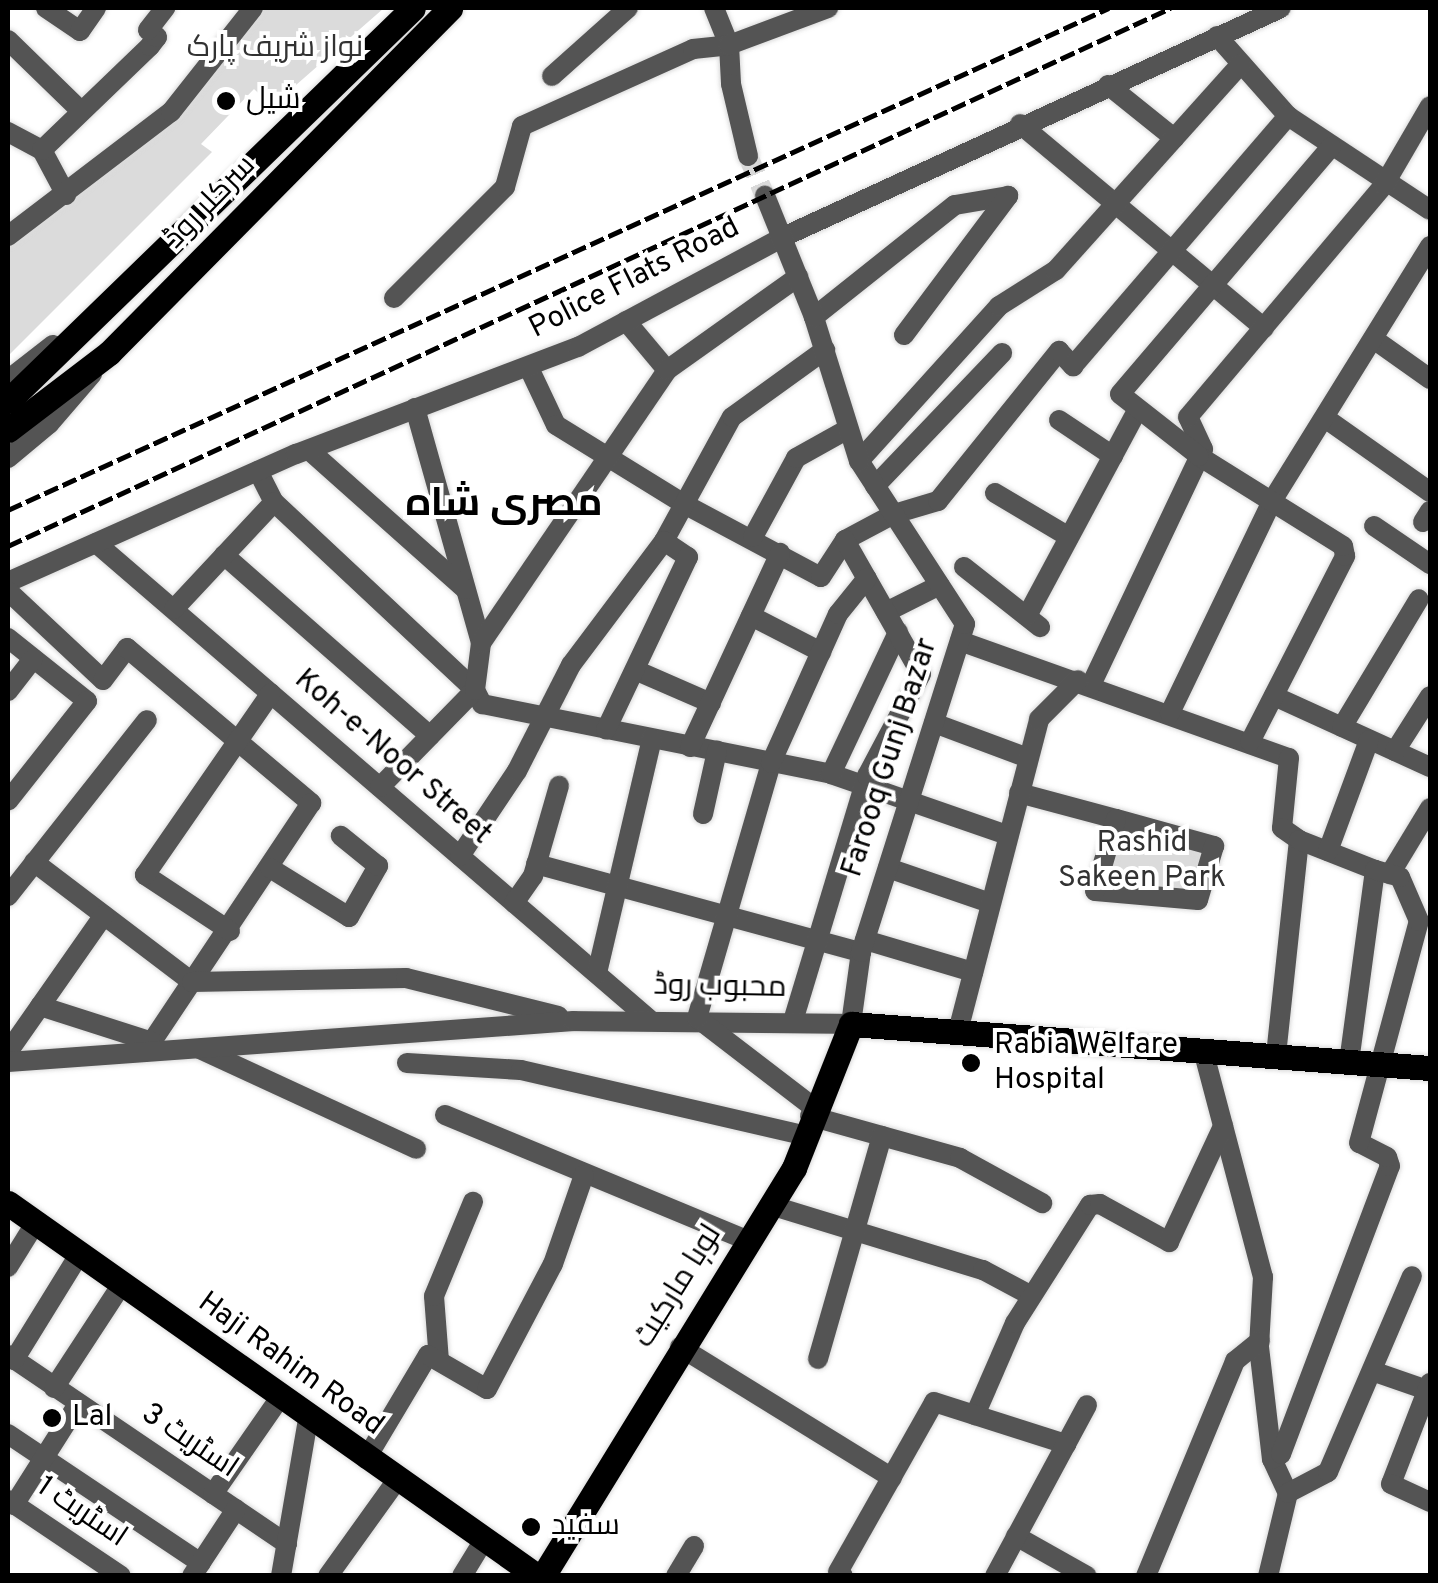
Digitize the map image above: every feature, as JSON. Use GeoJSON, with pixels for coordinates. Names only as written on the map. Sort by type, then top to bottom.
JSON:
{"type":"FeatureCollection","features":[{"type":"Feature","properties":{"kind":"main road","name":"سرکلر روڈ"},"geometry":{"type":"LineString","coordinates":[[8,401],[89,318],[413,8]]}},
{"type":"Feature","properties":{"kind":"main road","name":"سرکلر روڈ"},"geometry":{"type":"LineString","coordinates":[[8,430],[109,353],[450,8]]}},
{"type":"Feature","properties":{"kind":"main road"},"geometry":{"type":"LineString","coordinates":[[232,180],[255,204]]}},
{"type":"Feature","properties":{"kind":"main road","name":"محبوب روڈ"},"geometry":{"type":"LineString","coordinates":[[851,1024],[1430,1068]]}},
{"type":"Feature","properties":{"kind":"main road","name":"لوہا مارکیٹ"},"geometry":{"type":"LineString","coordinates":[[540,1576],[794,1168],[809,1119],[851,1024]]}},
{"type":"Feature","properties":{"kind":"main road","name":"Haji Rahim Road"},"geometry":{"type":"LineString","coordinates":[[8,1203],[308,1420],[540,1576]]}},
{"type":"Feature","properties":{"kind":"street"},"geometry":{"type":"LineString","coordinates":[[46,8],[80,31],[107,9]]}},
{"type":"Feature","properties":{"kind":"street"},"geometry":{"type":"LineString","coordinates":[[42,150],[150,46],[157,37],[148,30],[165,8]]}},
{"type":"Feature","properties":{"kind":"street"},"geometry":{"type":"LineString","coordinates":[[8,236],[171,112],[250,8]]}},
{"type":"Feature","properties":{"kind":"street"},"geometry":{"type":"LineString","coordinates":[[552,76],[628,8]]}},
{"type":"Feature","properties":{"kind":"street"},"geometry":{"type":"LineString","coordinates":[[714,8],[729,45],[730,84],[748,156]]}},
{"type":"Feature","properties":{"kind":"street"},"geometry":{"type":"LineString","coordinates":[[394,298],[505,187],[522,126],[693,50],[729,45],[828,8]]}},
{"type":"Feature","properties":{"kind":"street","name":"Police Flats Road"},"geometry":{"type":"LineString","coordinates":[[8,582],[309,450],[528,368],[781,238],[1020,124],[1281,8]]}},
{"type":"Feature","properties":{"kind":"street"},"geometry":{"type":"LineString","coordinates":[[1217,36],[1288,116],[1384,185],[1430,210]]}},
{"type":"Feature","properties":{"kind":"street"},"geometry":{"type":"LineString","coordinates":[[8,40],[81,111]]}},
{"type":"Feature","properties":{"kind":"street"},"geometry":{"type":"LineString","coordinates":[[859,461],[999,306],[1056,270],[1241,64]]}},
{"type":"Feature","properties":{"kind":"street"},"geometry":{"type":"LineString","coordinates":[[1108,85],[1174,138]]}},
{"type":"Feature","properties":{"kind":"street"},"geometry":{"type":"LineString","coordinates":[[958,1031],[1040,719],[1085,682],[1204,446],[1188,418],[1384,185],[1430,106]]}},
{"type":"Feature","properties":{"kind":"street"},"geometry":{"type":"LineString","coordinates":[[528,368],[556,425],[612,456],[684,504],[822,577],[845,540],[894,514],[938,501],[1060,350],[1073,366],[1288,116]]}},
{"type":"Feature","properties":{"kind":"street"},"geometry":{"type":"LineString","coordinates":[[1020,124],[1264,328]]}},
{"type":"Feature","properties":{"kind":"street"},"geometry":{"type":"LineString","coordinates":[[8,132],[42,150],[66,195]]}},
{"type":"Feature","properties":{"kind":"street"},"geometry":{"type":"LineString","coordinates":[[1250,742],[1345,556],[1340,542],[1199,456],[1137,411],[1122,391],[1330,147]]}},
{"type":"Feature","properties":{"kind":"street","name":"Farooq Gunj Bazar"},"geometry":{"type":"LineString","coordinates":[[764,196],[814,317],[859,461],[965,624],[863,946],[851,1024]]}},
{"type":"Feature","properties":{"kind":"street"},"geometry":{"type":"LineString","coordinates":[[814,317],[956,205],[1008,196],[904,335]]}},
{"type":"Feature","properties":{"kind":"street"},"geometry":{"type":"LineString","coordinates":[[1170,713],[1272,501],[1430,246]]}},
{"type":"Feature","properties":{"kind":"street"},"geometry":{"type":"LineString","coordinates":[[481,644],[668,370],[798,277]]}},
{"type":"Feature","properties":{"kind":"street"},"geometry":{"type":"LineString","coordinates":[[8,380],[89,318]]}},
{"type":"Feature","properties":{"kind":"street"},"geometry":{"type":"LineString","coordinates":[[626,320],[668,370]]}},
{"type":"Feature","properties":{"kind":"street"},"geometry":{"type":"LineString","coordinates":[[1375,340],[1430,379]]}},
{"type":"Feature","properties":{"kind":"street"},"geometry":{"type":"LineString","coordinates":[[460,856],[544,718],[571,665],[664,541],[732,417],[825,350]]}},
{"type":"Feature","properties":{"kind":"street"},"geometry":{"type":"LineString","coordinates":[[8,458],[49,424],[109,353]]}},
{"type":"Feature","properties":{"kind":"street"},"geometry":{"type":"LineString","coordinates":[[875,486],[1002,353]]}},
{"type":"Feature","properties":{"kind":"street"},"geometry":{"type":"LineString","coordinates":[[380,787],[474,690],[481,644],[414,408]]}},
{"type":"Feature","properties":{"kind":"street"},"geometry":{"type":"LineString","coordinates":[[964,567],[1033,621],[1069,537],[1137,411]]}},
{"type":"Feature","properties":{"kind":"street"},"geometry":{"type":"LineString","coordinates":[[1325,418],[1430,492]]}},
{"type":"Feature","properties":{"kind":"street"},"geometry":{"type":"LineString","coordinates":[[1060,420],[1113,456]]}},
{"type":"Feature","properties":{"kind":"street"},"geometry":{"type":"LineString","coordinates":[[752,537],[796,458],[848,429]]}},
{"type":"Feature","properties":{"kind":"street"},"geometry":{"type":"LineString","coordinates":[[309,450],[466,591]]}},
{"type":"Feature","properties":{"kind":"street"},"geometry":{"type":"LineString","coordinates":[[258,471],[274,502],[474,690],[482,704],[831,774],[1007,836]]}},
{"type":"Feature","properties":{"kind":"street"},"geometry":{"type":"LineString","coordinates":[[994,493],[1069,537]]}},
{"type":"Feature","properties":{"kind":"street"},"geometry":{"type":"LineString","coordinates":[[174,610],[274,502]]}},
{"type":"Feature","properties":{"kind":"street"},"geometry":{"type":"LineString","coordinates":[[1374,526],[1430,564]]}},
{"type":"Feature","properties":{"kind":"street"},"geometry":{"type":"LineString","coordinates":[[793,1021],[864,785],[921,674],[845,540]]}},
{"type":"Feature","properties":{"kind":"street"},"geometry":{"type":"LineString","coordinates":[[606,730],[688,558],[664,541]]}},
{"type":"Feature","properties":{"kind":"street","name":"Koh-e-Noor Street"},"geometry":{"type":"LineString","coordinates":[[96,542],[649,1019]]}},
{"type":"Feature","properties":{"kind":"street"},"geometry":{"type":"LineString","coordinates":[[690,747],[780,553]]}},
{"type":"Feature","properties":{"kind":"street"},"geometry":{"type":"LineString","coordinates":[[224,555],[430,736]]}},
{"type":"Feature","properties":{"kind":"street"},"geometry":{"type":"LineString","coordinates":[[809,1119],[697,1018],[772,762],[838,614],[867,578]]}},
{"type":"Feature","properties":{"kind":"street"},"geometry":{"type":"LineString","coordinates":[[886,612],[940,585]]}},
{"type":"Feature","properties":{"kind":"street"},"geometry":{"type":"LineString","coordinates":[[8,590],[103,680],[127,648],[240,737],[312,803],[149,1047],[40,1006]]}},
{"type":"Feature","properties":{"kind":"street"},"geometry":{"type":"LineString","coordinates":[[1342,727],[1420,600]]}},
{"type":"Feature","properties":{"kind":"street"},"geometry":{"type":"LineString","coordinates":[[751,616],[821,652]]}},
{"type":"Feature","properties":{"kind":"street"},"geometry":{"type":"LineString","coordinates":[[831,774],[898,632]]}},
{"type":"Feature","properties":{"kind":"street"},"geometry":{"type":"LineString","coordinates":[[8,638],[87,701],[8,801]]}},
{"type":"Feature","properties":{"kind":"street"},"geometry":{"type":"LineString","coordinates":[[960,641],[1085,682],[1289,758],[1282,828],[1299,840],[1400,877],[1419,921],[1385,1064],[1360,1143],[1387,1156],[1390,1166],[1282,1454],[1272,1459]]}},
{"type":"Feature","properties":{"kind":"street"},"geometry":{"type":"LineString","coordinates":[[8,691],[33,659]]}},
{"type":"Feature","properties":{"kind":"street"},"geometry":{"type":"LineString","coordinates":[[634,670],[711,703]]}},
{"type":"Feature","properties":{"kind":"street"},"geometry":{"type":"LineString","coordinates":[[230,931],[145,875],[271,694]]}},
{"type":"Feature","properties":{"kind":"street"},"geometry":{"type":"LineString","coordinates":[[1274,696],[1430,768]]}},
{"type":"Feature","properties":{"kind":"street"},"geometry":{"type":"LineString","coordinates":[[1394,751],[1430,696]]}},
{"type":"Feature","properties":{"kind":"street"},"geometry":{"type":"LineString","coordinates":[[8,896],[147,720]]}},
{"type":"Feature","properties":{"kind":"street"},"geometry":{"type":"LineString","coordinates":[[934,723],[1028,758]]}},
{"type":"Feature","properties":{"kind":"street"},"geometry":{"type":"LineString","coordinates":[[597,974],[652,740]]}},
{"type":"Feature","properties":{"kind":"street"},"geometry":{"type":"LineString","coordinates":[[1328,851],[1369,740]]}},
{"type":"Feature","properties":{"kind":"street"},"geometry":{"type":"LineString","coordinates":[[703,814],[718,751]]}},
{"type":"Feature","properties":{"kind":"street"},"geometry":{"type":"LineString","coordinates":[[514,903],[536,864],[559,786]]}},
{"type":"Feature","properties":{"kind":"street"},"geometry":{"type":"LineString","coordinates":[[1019,793],[1116,819],[1214,846],[1198,900],[1096,891],[1116,819]]}},
{"type":"Feature","properties":{"kind":"street"},"geometry":{"type":"LineString","coordinates":[[1349,1062],[1382,872],[1430,808]]}},
{"type":"Feature","properties":{"kind":"street"},"geometry":{"type":"LineString","coordinates":[[270,868],[349,916],[378,866],[340,836]]}},
{"type":"Feature","properties":{"kind":"street"},"geometry":{"type":"LineString","coordinates":[[1276,1056],[1299,840]]}},
{"type":"Feature","properties":{"kind":"street"},"geometry":{"type":"LineString","coordinates":[[34,862],[192,982],[406,978],[574,1021]]}},
{"type":"Feature","properties":{"kind":"street"},"geometry":{"type":"LineString","coordinates":[[536,864],[818,940],[863,946],[972,972]]}},
{"type":"Feature","properties":{"kind":"street"},"geometry":{"type":"LineString","coordinates":[[888,868],[990,903]]}},
{"type":"Feature","properties":{"kind":"street"},"geometry":{"type":"LineString","coordinates":[[8,1052],[104,915]]}},
{"type":"Feature","properties":{"kind":"street","name":"محبوب روڈ"},"geometry":{"type":"LineString","coordinates":[[8,1062],[149,1047],[196,1048],[574,1021],[697,1018],[851,1024]]}},
{"type":"Feature","properties":{"kind":"street"},"geometry":{"type":"LineString","coordinates":[[196,1048],[416,1149]]}},
{"type":"Feature","properties":{"kind":"street"},"geometry":{"type":"LineString","coordinates":[[1202,1050],[1263,1278],[1260,1342],[1272,1459],[1288,1492],[1268,1576]]}},
{"type":"Feature","properties":{"kind":"street"},"geometry":{"type":"LineString","coordinates":[[407,1063],[521,1070],[809,1119],[960,1158],[1042,1203]]}},
{"type":"Feature","properties":{"kind":"street"},"geometry":{"type":"LineString","coordinates":[[445,1116],[747,1240]]}},
{"type":"Feature","properties":{"kind":"street"},"geometry":{"type":"LineString","coordinates":[[975,1415],[1032,1296],[1095,1202],[1160,1242],[1176,1238],[1223,1126]]}},
{"type":"Feature","properties":{"kind":"street"},"geometry":{"type":"LineString","coordinates":[[818,1359],[882,1136]]}},
{"type":"Feature","properties":{"kind":"street"},"geometry":{"type":"LineString","coordinates":[[366,1459],[428,1355],[487,1389],[553,1264],[584,1175]]}},
{"type":"Feature","properties":{"kind":"street"},"geometry":{"type":"LineString","coordinates":[[439,1361],[434,1296],[473,1202]]}},
{"type":"Feature","properties":{"kind":"street"},"geometry":{"type":"LineString","coordinates":[[770,1204],[983,1270],[1032,1296]]}},
{"type":"Feature","properties":{"kind":"street"},"geometry":{"type":"LineString","coordinates":[[8,1267],[36,1222]]}},
{"type":"Feature","properties":{"kind":"street"},"geometry":{"type":"LineString","coordinates":[[11,1358],[80,1253]]}},
{"type":"Feature","properties":{"kind":"street"},"geometry":{"type":"LineString","coordinates":[[1288,1492],[1328,1472],[1375,1372],[1412,1276]]}},
{"type":"Feature","properties":{"kind":"street"},"geometry":{"type":"LineString","coordinates":[[54,1388],[122,1284]]}},
{"type":"Feature","properties":{"kind":"street"},"geometry":{"type":"LineString","coordinates":[[1146,1576],[1235,1361],[1260,1342]]}},
{"type":"Feature","properties":{"kind":"street"},"geometry":{"type":"LineString","coordinates":[[680,1347],[892,1478]]}},
{"type":"Feature","properties":{"kind":"street","name":"اسٹریٹ 3"},"geometry":{"type":"LineString","coordinates":[[11,1358],[287,1544]]}},
{"type":"Feature","properties":{"kind":"street"},"geometry":{"type":"LineString","coordinates":[[1375,1372],[1430,1388],[1392,1484],[1430,1502]]}},
{"type":"Feature","properties":{"kind":"street"},"geometry":{"type":"LineString","coordinates":[[213,1494],[279,1399]]}},
{"type":"Feature","properties":{"kind":"street"},"geometry":{"type":"LineString","coordinates":[[843,1576],[838,1572],[934,1402],[1066,1444]]}},
{"type":"Feature","properties":{"kind":"street"},"geometry":{"type":"LineString","coordinates":[[11,1502],[78,1404]]}},
{"type":"Feature","properties":{"kind":"street"},"geometry":{"type":"LineString","coordinates":[[994,1576],[1087,1405]]}},
{"type":"Feature","properties":{"kind":"street"},"geometry":{"type":"LineString","coordinates":[[281,1576],[308,1420]]}},
{"type":"Feature","properties":{"kind":"street"},"geometry":{"type":"LineString","coordinates":[[8,1434],[197,1569],[236,1510]]}},
{"type":"Feature","properties":{"kind":"street"},"geometry":{"type":"LineString","coordinates":[[334,1574],[397,1480]]}},
{"type":"Feature","properties":{"kind":"street","name":"اسٹریٹ 1"},"geometry":{"type":"LineString","coordinates":[[11,1502],[121,1576]]}},
{"type":"Feature","properties":{"kind":"street"},"geometry":{"type":"LineString","coordinates":[[1016,1536],[1088,1576]]}},
{"type":"Feature","properties":{"kind":"street"},"geometry":{"type":"LineString","coordinates":[[462,1576],[484,1540]]}},
{"type":"Feature","properties":{"kind":"street"},"geometry":{"type":"LineString","coordinates":[[676,1576],[694,1546]]}},
{"type":"Feature","properties":{"kind":"green space","name":"نواز شریف پارک"},"geometry":{"type":"Polygon","coordinates":[[[252,8],[384,8],[272,106],[254,89],[201,144],[212,152],[8,356],[8,243],[171,112],[252,8]]]}},
{"type":"Feature","properties":{"kind":"green space","name":"Rashid Sakeen Park"},"geometry":{"type":"Polygon","coordinates":[[[1116,819],[1214,846],[1198,900],[1095,891],[1116,819]]]}},
{"type":"Feature","properties":{"kind":"tunnel"},"geometry":{"type":"LineString","coordinates":[[748,156],[765,196]]}},
{"type":"Feature","properties":{"kind":"railway"},"geometry":{"type":"LineString","coordinates":[[8,510],[1109,8]]}},
{"type":"Feature","properties":{"kind":"railway"},"geometry":{"type":"LineString","coordinates":[[8,546],[1171,8]]}},
{"type":"Feature","properties":{"kind":"place","name":"شیل"},"geometry":{"type":"Point","coordinates":[226,101]}},
{"type":"Feature","properties":{"kind":"place","name":"Rabia Welfare Hospital"},"geometry":{"type":"Point","coordinates":[971,1063]}},
{"type":"Feature","properties":{"kind":"place","name":"Lal"},"geometry":{"type":"Point","coordinates":[52,1418]}},
{"type":"Feature","properties":{"kind":"place","name":"سفید"},"geometry":{"type":"Point","coordinates":[531,1527]}},
{"type":"Feature","properties":{"kind":"district","name":"مصری شاہ"},"geometry":{"type":"Point","coordinates":[504,505]}}]}
